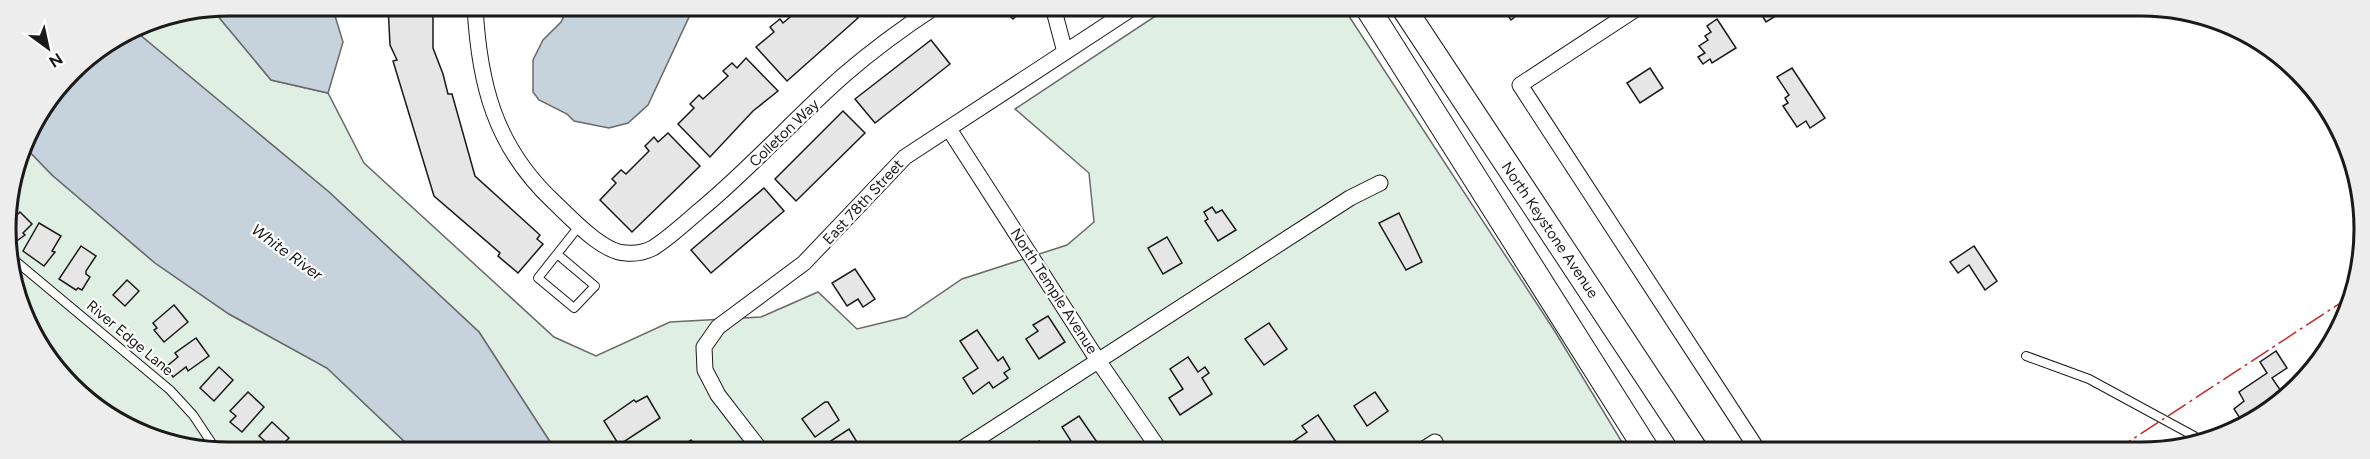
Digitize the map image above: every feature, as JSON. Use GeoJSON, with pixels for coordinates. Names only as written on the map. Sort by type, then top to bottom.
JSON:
{"type":"FeatureCollection","features":[{"type":"Feature","properties":{"kind":"main road"},"geometry":{"type":"LineString","coordinates":[[1373,16],[1642,442]]}},
{"type":"Feature","properties":{"kind":"main road","name":"North Keystone Avenue"},"geometry":{"type":"LineString","coordinates":[[1409,16],[1690,442]]}},
{"type":"Feature","properties":{"kind":"street"},"geometry":{"type":"LineString","coordinates":[[476,16],[481,69],[492,113],[511,151],[549,197],[580,225]]}},
{"type":"Feature","properties":{"kind":"street","name":"Colleton Way"},"geometry":{"type":"LineString","coordinates":[[580,225],[610,250],[632,253],[645,251],[671,234],[726,189],[846,73],[891,36],[921,16]]}},
{"type":"Feature","properties":{"kind":"street"},"geometry":{"type":"LineString","coordinates":[[1055,16],[1065,52]]}},
{"type":"Feature","properties":{"kind":"street","name":"East 78th Street"},"geometry":{"type":"LineString","coordinates":[[754,442],[718,395],[705,370],[704,347],[718,327],[804,263],[905,157],[1120,16]]}},
{"type":"Feature","properties":{"kind":"street"},"geometry":{"type":"LineString","coordinates":[[1625,16],[1520,85],[1753,442]]}},
{"type":"Feature","properties":{"kind":"street","name":"North Temple Avenue"},"geometry":{"type":"LineString","coordinates":[[949,129],[1097,359],[1154,442]]}},
{"type":"Feature","properties":{"kind":"street"},"geometry":{"type":"LineString","coordinates":[[972,442],[1097,359],[1350,198],[1380,183]]}},
{"type":"Feature","properties":{"kind":"lane"},"geometry":{"type":"LineString","coordinates":[[557,254],[595,286],[574,308],[538,278],[557,254],[580,225]]}},
{"type":"Feature","properties":{"kind":"lane","name":"River Edge Lane"},"geometry":{"type":"LineString","coordinates":[[20,264],[170,390],[193,415],[211,442]]}},
{"type":"Feature","properties":{"kind":"lane"},"geometry":{"type":"LineString","coordinates":[[2026,356],[2090,379],[2194,435]]}},
{"type":"Feature","properties":{"kind":"green space"},"geometry":{"type":"Polygon","coordinates":[[[1155,16],[1349,16],[1554,330],[1622,442],[550,442],[479,332],[329,192],[141,36],[174,24],[218,17],[271,80],[328,93],[364,163],[554,337],[596,356],[670,322],[761,317],[818,292],[857,329],[906,317],[962,279],[1067,245],[1094,222],[1089,173],[1015,109],[1155,16]]]}},
{"type":"Feature","properties":{"kind":"green space"},"geometry":{"type":"Polygon","coordinates":[[[31,153],[52,175],[155,263],[229,314],[327,368],[405,442],[202,441],[161,431],[135,421],[111,407],[69,370],[52,348],[38,324],[28,298],[18,257],[16,230],[18,202],[31,153]]]}},
{"type":"Feature","properties":{"kind":"water"},"geometry":{"type":"Polygon","coordinates":[[[335,16],[343,42],[328,93],[271,80],[218,17],[335,16]]]}},
{"type":"Feature","properties":{"kind":"water"},"geometry":{"type":"Polygon","coordinates":[[[564,16],[690,16],[648,105],[628,123],[609,128],[574,121],[567,114],[539,100],[533,92],[533,60],[543,40],[564,16]]]}},
{"type":"Feature","properties":{"kind":"water","name":"White River"},"geometry":{"type":"Polygon","coordinates":[[[141,36],[329,192],[479,332],[550,442],[405,442],[327,368],[229,314],[155,263],[52,175],[31,153],[38,135],[52,111],[69,89],[111,52],[141,36]]]}},
{"type":"Feature","properties":{"kind":"building"},"geometry":{"type":"Polygon","coordinates":[[[389,16],[433,16],[433,48],[448,94],[452,94],[475,176],[540,235],[537,239],[543,244],[518,273],[498,256],[500,253],[434,196],[393,61],[397,60],[390,45],[389,16]]]}},
{"type":"Feature","properties":{"kind":"building"},"geometry":{"type":"Polygon","coordinates":[[[791,16],[856,16],[858,18],[787,81],[756,47],[774,32],[770,27],[780,19],[783,23],[791,16]]]}},
{"type":"Feature","properties":{"kind":"building"},"geometry":{"type":"Polygon","coordinates":[[[1762,16],[1776,16],[1766,22],[1762,16]]]}},
{"type":"Feature","properties":{"kind":"building"},"geometry":{"type":"Polygon","coordinates":[[[1717,19],[1736,48],[1712,63],[1710,59],[1703,64],[1698,57],[1705,53],[1699,46],[1708,40],[1705,36],[1711,32],[1707,26],[1717,19]]]}},
{"type":"Feature","properties":{"kind":"building"},"geometry":{"type":"Polygon","coordinates":[[[931,40],[950,64],[875,123],[855,99],[931,40]]]}},
{"type":"Feature","properties":{"kind":"building"},"geometry":{"type":"Polygon","coordinates":[[[746,58],[778,91],[753,111],[710,157],[678,124],[694,108],[690,104],[699,95],[703,99],[728,76],[723,71],[732,63],[737,68],[746,58]]]}},
{"type":"Feature","properties":{"kind":"building"},"geometry":{"type":"Polygon","coordinates":[[[1650,68],[1663,88],[1640,103],[1627,83],[1650,68]]]}},
{"type":"Feature","properties":{"kind":"building"},"geometry":{"type":"Polygon","coordinates":[[[1792,68],[1825,118],[1810,128],[1806,121],[1797,127],[1783,106],[1788,103],[1785,98],[1789,95],[1777,77],[1792,68]]]}},
{"type":"Feature","properties":{"kind":"building"},"geometry":{"type":"Polygon","coordinates":[[[843,111],[865,133],[796,201],[775,179],[843,111]]]}},
{"type":"Feature","properties":{"kind":"building"},"geometry":{"type":"Polygon","coordinates":[[[668,133],[700,166],[632,232],[600,200],[616,183],[612,179],[621,170],[626,174],[649,151],[645,146],[654,137],[658,142],[668,133]]]}},
{"type":"Feature","properties":{"kind":"building"},"geometry":{"type":"Polygon","coordinates":[[[764,188],[784,211],[711,273],[691,250],[764,188]]]}},
{"type":"Feature","properties":{"kind":"building"},"geometry":{"type":"Polygon","coordinates":[[[1212,207],[1216,213],[1222,210],[1236,230],[1218,241],[1205,221],[1208,219],[1204,212],[1212,207]]]}},
{"type":"Feature","properties":{"kind":"building"},"geometry":{"type":"Polygon","coordinates":[[[20,212],[32,224],[23,233],[25,235],[17,241],[16,230],[17,215],[20,212]]]}},
{"type":"Feature","properties":{"kind":"building"},"geometry":{"type":"Polygon","coordinates":[[[1399,213],[1422,262],[1406,270],[1379,223],[1399,213]]]}},
{"type":"Feature","properties":{"kind":"building"},"geometry":{"type":"Polygon","coordinates":[[[39,223],[61,236],[52,251],[55,252],[44,266],[23,251],[39,223]]]}},
{"type":"Feature","properties":{"kind":"building"},"geometry":{"type":"Polygon","coordinates":[[[1167,237],[1182,263],[1163,274],[1148,248],[1167,237]]]}},
{"type":"Feature","properties":{"kind":"building"},"geometry":{"type":"Polygon","coordinates":[[[81,246],[96,256],[86,271],[90,277],[82,290],[78,288],[76,290],[59,279],[81,246]]]}},
{"type":"Feature","properties":{"kind":"building"},"geometry":{"type":"Polygon","coordinates":[[[1974,246],[1997,281],[1985,290],[1969,265],[1958,273],[1950,262],[1974,246]]]}},
{"type":"Feature","properties":{"kind":"building"},"geometry":{"type":"Polygon","coordinates":[[[855,269],[875,299],[863,307],[858,299],[847,306],[832,283],[855,269]]]}},
{"type":"Feature","properties":{"kind":"building"},"geometry":{"type":"Polygon","coordinates":[[[127,280],[139,291],[125,306],[113,295],[127,280]]]}},
{"type":"Feature","properties":{"kind":"building"},"geometry":{"type":"Polygon","coordinates":[[[174,305],[188,322],[164,342],[154,330],[157,328],[153,323],[174,305]]]}},
{"type":"Feature","properties":{"kind":"building"},"geometry":{"type":"Polygon","coordinates":[[[1048,316],[1065,342],[1039,359],[1026,339],[1038,331],[1033,325],[1048,316]]]}},
{"type":"Feature","properties":{"kind":"building"},"geometry":{"type":"Polygon","coordinates":[[[1269,323],[1287,349],[1264,365],[1245,339],[1269,323]]]}},
{"type":"Feature","properties":{"kind":"building"},"geometry":{"type":"Polygon","coordinates":[[[977,330],[998,361],[1003,357],[1010,369],[1004,373],[1008,378],[993,388],[989,382],[973,394],[963,378],[978,368],[960,341],[977,330]]]}},
{"type":"Feature","properties":{"kind":"building"},"geometry":{"type":"Polygon","coordinates":[[[196,338],[209,356],[188,371],[186,367],[173,377],[166,367],[178,357],[175,353],[196,338]]]}},
{"type":"Feature","properties":{"kind":"building"},"geometry":{"type":"Polygon","coordinates":[[[2276,351],[2287,368],[2272,378],[2280,390],[2240,418],[2234,409],[2244,401],[2239,392],[2267,373],[2260,362],[2276,351]]]}},
{"type":"Feature","properties":{"kind":"building"},"geometry":{"type":"Polygon","coordinates":[[[1188,357],[1198,372],[1205,367],[1209,373],[1202,378],[1212,394],[1180,415],[1169,398],[1183,389],[1170,369],[1188,357]]]}},
{"type":"Feature","properties":{"kind":"building"},"geometry":{"type":"Polygon","coordinates":[[[219,367],[233,380],[214,401],[200,388],[219,367]]]}},
{"type":"Feature","properties":{"kind":"building"},"geometry":{"type":"Polygon","coordinates":[[[248,392],[264,407],[242,432],[230,422],[236,416],[230,411],[248,392]]]}},
{"type":"Feature","properties":{"kind":"building"},"geometry":{"type":"Polygon","coordinates":[[[1375,392],[1388,411],[1367,426],[1354,406],[1375,392]]]}},
{"type":"Feature","properties":{"kind":"building"},"geometry":{"type":"Polygon","coordinates":[[[647,396],[660,418],[624,442],[617,442],[604,421],[634,400],[636,402],[647,396]]]}},
{"type":"Feature","properties":{"kind":"building"},"geometry":{"type":"Polygon","coordinates":[[[828,402],[839,420],[815,437],[802,419],[828,402]]]}},
{"type":"Feature","properties":{"kind":"building"},"geometry":{"type":"Polygon","coordinates":[[[1318,415],[1336,442],[1293,442],[1307,432],[1302,426],[1318,415]]]}},
{"type":"Feature","properties":{"kind":"building"},"geometry":{"type":"Polygon","coordinates":[[[1079,416],[1097,442],[1072,442],[1062,427],[1079,416]]]}},
{"type":"Feature","properties":{"kind":"building"},"geometry":{"type":"Polygon","coordinates":[[[272,422],[289,438],[285,442],[266,442],[259,436],[272,422]]]}},
{"type":"Feature","properties":{"kind":"building"},"geometry":{"type":"Polygon","coordinates":[[[849,429],[857,442],[829,442],[849,429]]]}},
{"type":"Feature","properties":{"kind":"power"},"geometry":{"type":"LineString","coordinates":[[2128,442],[2340,303]]}}]}
